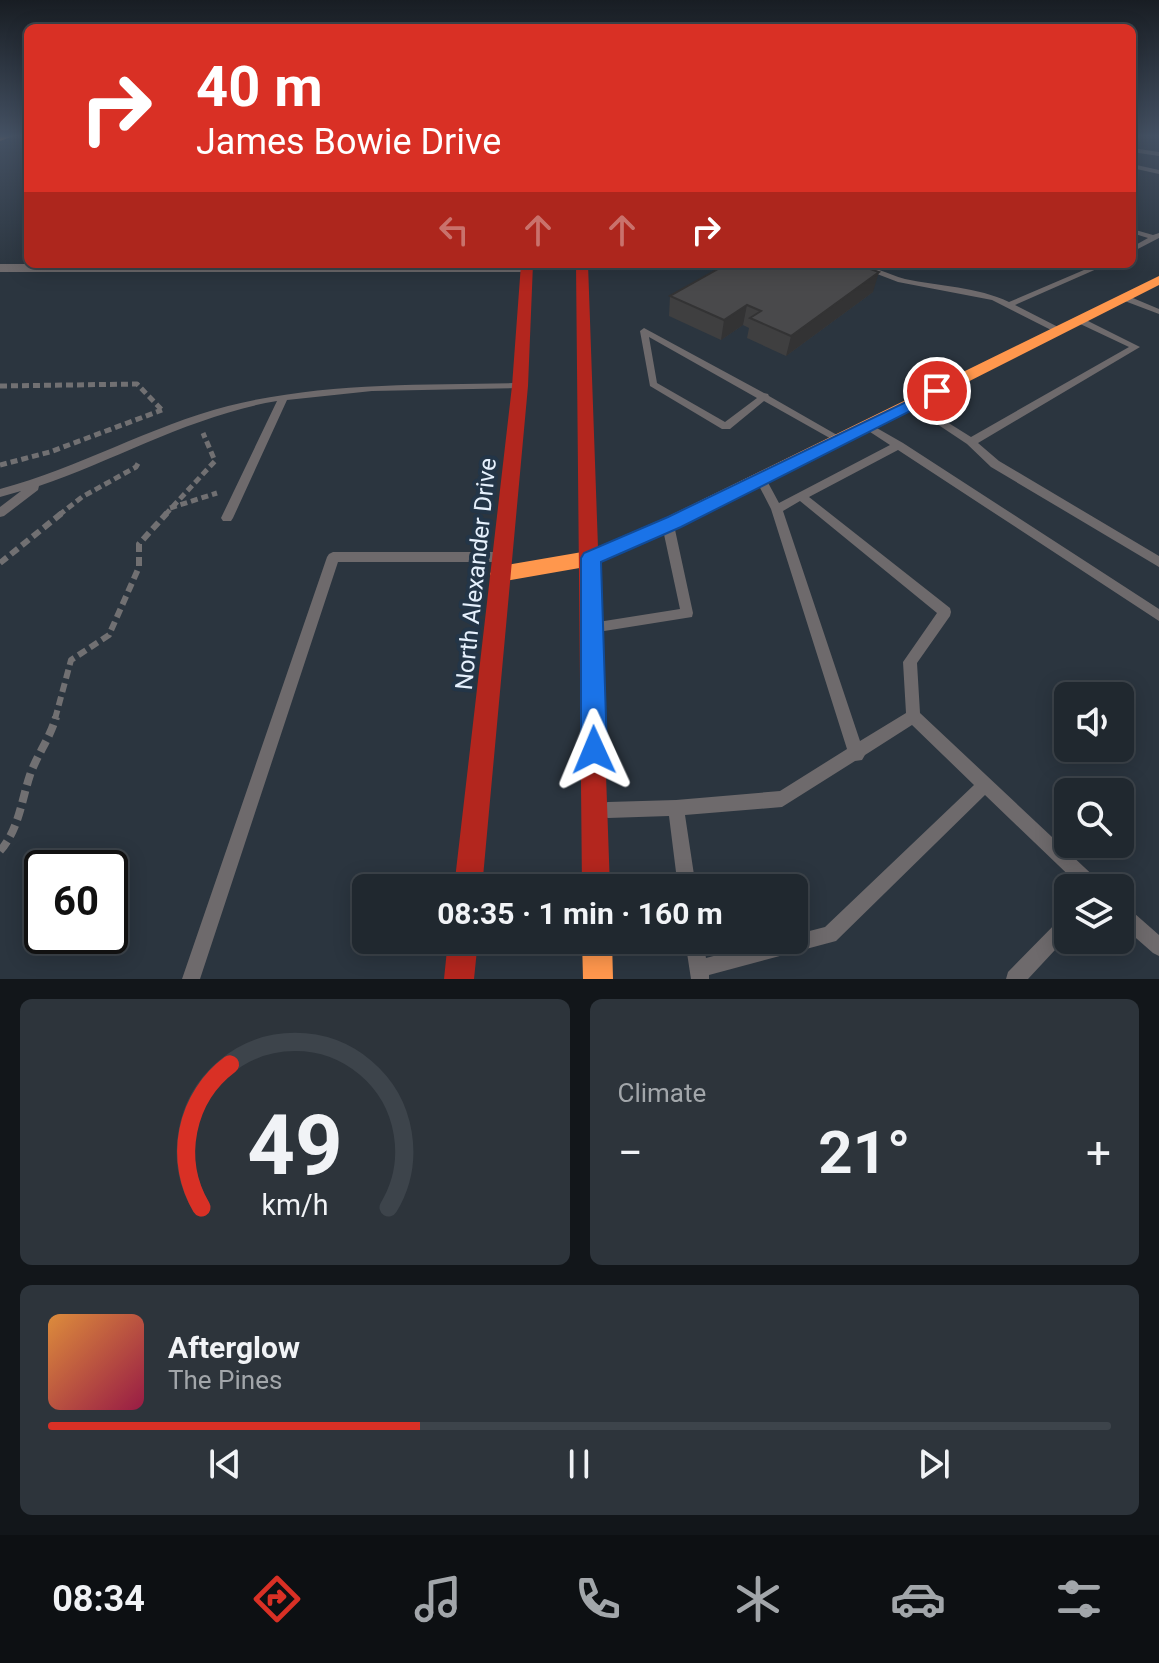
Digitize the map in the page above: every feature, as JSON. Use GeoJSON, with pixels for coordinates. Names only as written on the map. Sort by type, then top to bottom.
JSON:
{"type":"FeatureCollection","features":[{"type":"Feature","properties":{"kind":"main road","name":"North Alexander Drive"},"geometry":{"type":"LineString","coordinates":[[469,874],[520,386],[527,268]]}},
{"type":"Feature","properties":{"kind":"main road"},"geometry":{"type":"LineString","coordinates":[[582,268],[596,874]]}},
{"type":"Feature","properties":{"kind":"main road"},"geometry":{"type":"LineString","coordinates":[[501,566],[591,558],[668,525],[1159,280]]}},
{"type":"Feature","properties":{"kind":"main road"},"geometry":{"type":"LineString","coordinates":[[459,979],[462,954]]}},
{"type":"Feature","properties":{"kind":"main road"},"geometry":{"type":"LineString","coordinates":[[597,954],[598,979]]}},
{"type":"Feature","properties":{"kind":"street"},"geometry":{"type":"LineString","coordinates":[[0,268],[24,268]]}},
{"type":"Feature","properties":{"kind":"lane"},"geometry":{"type":"LineString","coordinates":[[1136,232],[1157,236]]}},
{"type":"Feature","properties":{"kind":"lane"},"geometry":{"type":"LineString","coordinates":[[1136,248],[1157,236]]}},
{"type":"Feature","properties":{"kind":"lane"},"geometry":{"type":"LineString","coordinates":[[866,268],[892,277],[984,295],[1059,331]]}},
{"type":"Feature","properties":{"kind":"lane"},"geometry":{"type":"LineString","coordinates":[[1009,305],[1095,268]]}},
{"type":"Feature","properties":{"kind":"lane"},"geometry":{"type":"LineString","coordinates":[[1125,298],[1159,312]]}},
{"type":"Feature","properties":{"kind":"lane"},"geometry":{"type":"LineString","coordinates":[[971,442],[1136,347],[1079,320]]}},
{"type":"Feature","properties":{"kind":"lane"},"geometry":{"type":"LineString","coordinates":[[765,396],[726,427],[653,384],[644,331],[765,396],[840,440]]}},
{"type":"Feature","properties":{"kind":"lane"},"geometry":{"type":"LineString","coordinates":[[0,493],[37,485],[194,419],[283,398],[353,389],[520,386]]}},
{"type":"Feature","properties":{"kind":"lane"},"geometry":{"type":"LineString","coordinates":[[227,518],[283,398]]}},
{"type":"Feature","properties":{"kind":"lane"},"geometry":{"type":"LineString","coordinates":[[912,404],[971,442],[995,464],[1159,562]]}},
{"type":"Feature","properties":{"kind":"lane"},"geometry":{"type":"LineString","coordinates":[[868,426],[1159,616]]}},
{"type":"Feature","properties":{"kind":"lane"},"geometry":{"type":"LineString","coordinates":[[777,509],[899,445]]}},
{"type":"Feature","properties":{"kind":"lane"},"geometry":{"type":"LineString","coordinates":[[761,480],[777,509],[857,755]]}},
{"type":"Feature","properties":{"kind":"lane"},"geometry":{"type":"LineString","coordinates":[[0,513],[37,485]]}},
{"type":"Feature","properties":{"kind":"lane"},"geometry":{"type":"LineString","coordinates":[[801,496],[945,612],[910,662],[913,716],[1079,874]]}},
{"type":"Feature","properties":{"kind":"lane"},"geometry":{"type":"LineString","coordinates":[[592,629],[687,613],[668,525]]}},
{"type":"Feature","properties":{"kind":"lane"},"geometry":{"type":"LineString","coordinates":[[191,979],[333,557],[501,566]]}},
{"type":"Feature","properties":{"kind":"lane"},"geometry":{"type":"LineString","coordinates":[[595,811],[782,799],[857,755],[913,716]]}},
{"type":"Feature","properties":{"kind":"lane"},"geometry":{"type":"LineString","coordinates":[[696,954],[699,974],[830,935],[985,785]]}},
{"type":"Feature","properties":{"kind":"lane"},"geometry":{"type":"LineString","coordinates":[[676,808],[685,874]]}},
{"type":"Feature","properties":{"kind":"lane"},"geometry":{"type":"LineString","coordinates":[[1134,925],[1159,947]]}},
{"type":"Feature","properties":{"kind":"lane"},"geometry":{"type":"LineString","coordinates":[[1015,979],[1054,938]]}},
{"type":"Feature","properties":{"kind":"path"},"geometry":{"type":"LineString","coordinates":[[0,386],[137,384],[162,410]]}},
{"type":"Feature","properties":{"kind":"path"},"geometry":{"type":"LineString","coordinates":[[0,851],[13,836],[31,772],[50,738],[67,668],[81,651],[101,643],[109,635],[139,567],[139,544],[215,461],[201,428]]}},
{"type":"Feature","properties":{"kind":"path"},"geometry":{"type":"LineString","coordinates":[[169,509],[219,492],[239,493]]}},
{"type":"Feature","properties":{"kind":"building"},"geometry":{"type":"Polygon","coordinates":[[[720,268],[868,268],[879,272],[791,336],[750,318],[761,311],[747,305],[724,320],[670,296],[720,268]]]}},
{"type":"Feature","properties":{"kind":"traffic: slow"},"geometry":{"type":"LineString","coordinates":[[500,574],[591,558],[674,522],[1159,280]]}},
{"type":"Feature","properties":{"kind":"traffic: slow"},"geometry":{"type":"LineString","coordinates":[[597,954],[598,979]]}},
{"type":"Feature","properties":{"kind":"traffic: jam"},"geometry":{"type":"LineString","coordinates":[[469,874],[520,386],[527,268]]}},
{"type":"Feature","properties":{"kind":"traffic: jam"},"geometry":{"type":"LineString","coordinates":[[582,268],[596,874]]}},
{"type":"Feature","properties":{"kind":"traffic: jam"},"geometry":{"type":"LineString","coordinates":[[459,979],[462,954]]}},
{"type":"Feature","properties":{"kind":"route"},"geometry":{"type":"LineString","coordinates":[[594,750],[591,558],[674,522],[937,391]]}}]}
